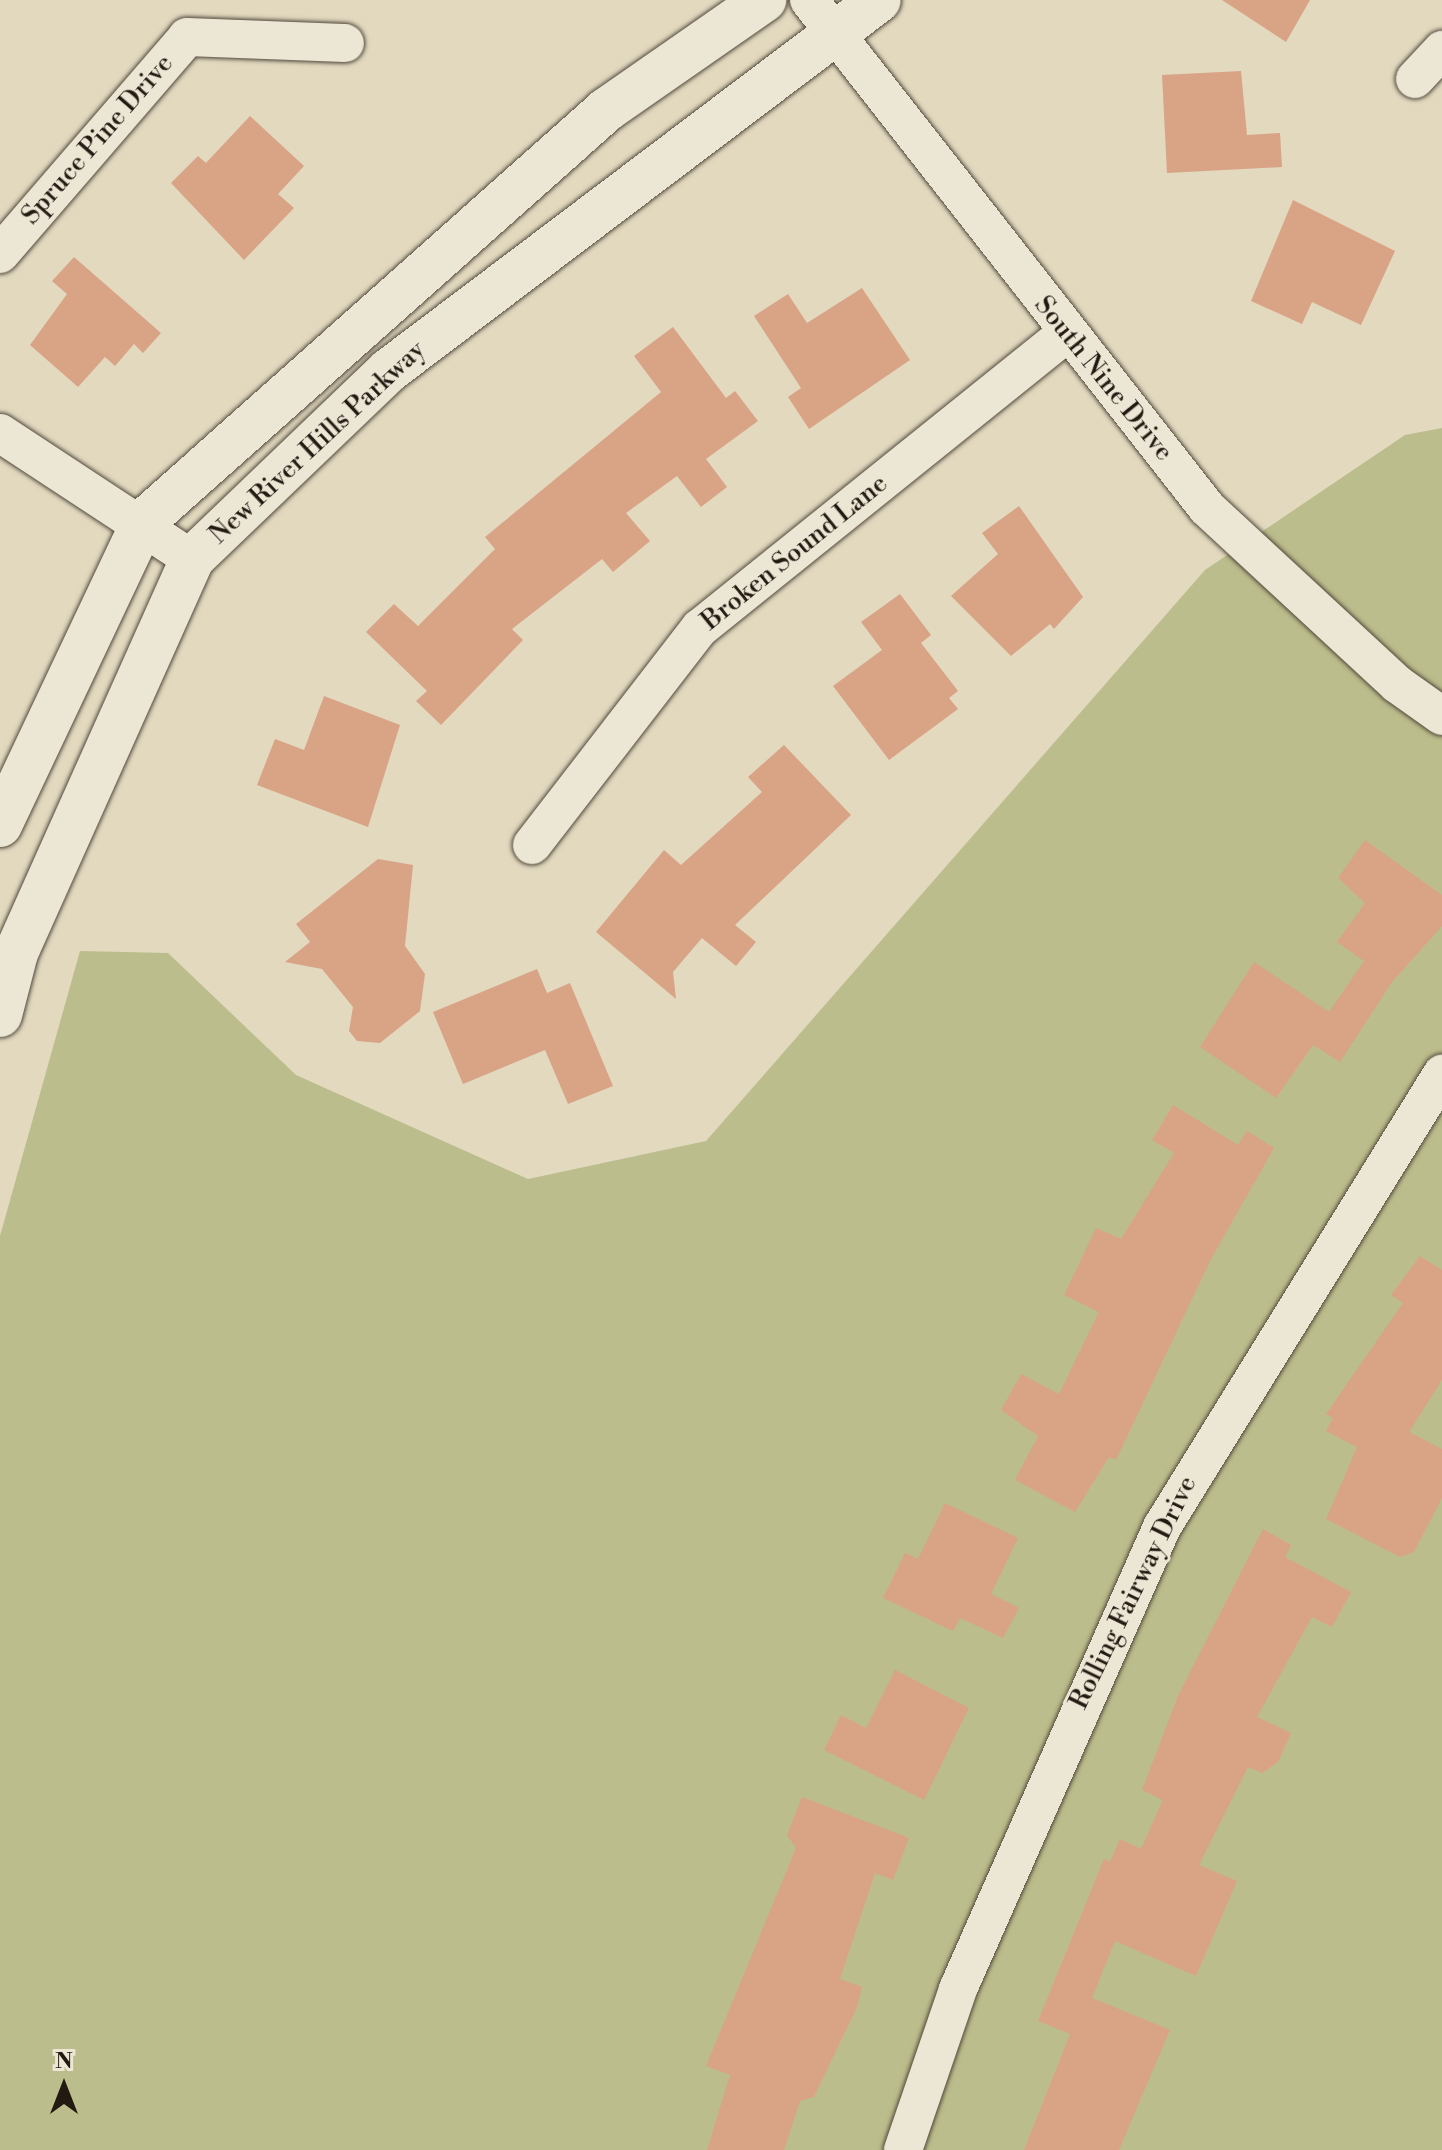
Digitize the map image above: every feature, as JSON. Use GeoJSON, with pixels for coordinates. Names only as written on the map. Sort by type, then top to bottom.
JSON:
{"type":"FeatureCollection","features":[{"type":"Feature","properties":{"kind":"street","name":"New River Hills Parkway"},"geometry":{"type":"LineString","coordinates":[[0,825],[143,522],[606,110],[764,0]]}},
{"type":"Feature","properties":{"kind":"street","name":"South Nine Drive"},"geometry":{"type":"LineString","coordinates":[[809,0],[1065,335],[1207,508],[1397,684],[1442,716]]}},
{"type":"Feature","properties":{"kind":"street","name":"New River Hills Parkway"},"geometry":{"type":"LineString","coordinates":[[0,1015],[16,953],[192,559],[388,371],[879,0]]}},
{"type":"Feature","properties":{"kind":"street","name":"Spruce Pine Drive"},"geometry":{"type":"LineString","coordinates":[[0,254],[187,37],[345,43]]}},
{"type":"Feature","properties":{"kind":"street"},"geometry":{"type":"LineString","coordinates":[[1415,79],[1442,50]]}},
{"type":"Feature","properties":{"kind":"street","name":"Broken Sound Lane"},"geometry":{"type":"LineString","coordinates":[[532,845],[700,628],[1065,335]]}},
{"type":"Feature","properties":{"kind":"street"},"geometry":{"type":"LineString","coordinates":[[0,433],[143,522],[192,559]]}},
{"type":"Feature","properties":{"kind":"street","name":"Rolling Fairway Drive"},"geometry":{"type":"LineString","coordinates":[[903,2150],[958,1989],[1162,1527],[1442,1074]]}},
{"type":"Feature","properties":{"kind":"green space"},"geometry":{"type":"Polygon","coordinates":[[[1442,428],[1442,2150],[0,2150],[0,1236],[80,951],[168,953],[296,1075],[528,1179],[706,1141],[1205,570],[1405,435],[1442,428]]]}},
{"type":"Feature","properties":{"kind":"building"},"geometry":{"type":"Polygon","coordinates":[[[1222,0],[1310,0],[1286,42],[1222,0]]]}},
{"type":"Feature","properties":{"kind":"building"},"geometry":{"type":"Polygon","coordinates":[[[1241,71],[1247,135],[1280,133],[1282,167],[1167,173],[1162,75],[1241,71]]]}},
{"type":"Feature","properties":{"kind":"building"},"geometry":{"type":"Polygon","coordinates":[[[250,116],[304,166],[278,194],[294,208],[244,260],[171,183],[198,156],[206,163],[250,116]]]}},
{"type":"Feature","properties":{"kind":"building"},"geometry":{"type":"Polygon","coordinates":[[[1293,200],[1395,251],[1361,325],[1312,302],[1302,324],[1251,301],[1293,200]]]}},
{"type":"Feature","properties":{"kind":"building"},"geometry":{"type":"Polygon","coordinates":[[[74,257],[161,333],[143,353],[134,344],[115,366],[105,357],[78,387],[30,345],[67,294],[52,281],[74,257]]]}},
{"type":"Feature","properties":{"kind":"building"},"geometry":{"type":"Polygon","coordinates":[[[862,288],[910,360],[809,429],[788,397],[801,388],[754,316],[788,294],[807,323],[862,288]]]}},
{"type":"Feature","properties":{"kind":"building"},"geometry":{"type":"Polygon","coordinates":[[[673,327],[726,398],[735,391],[758,421],[706,459],[727,487],[701,507],[677,476],[626,513],[650,541],[613,572],[602,559],[512,629],[523,640],[441,725],[416,701],[427,691],[366,632],[394,604],[418,626],[495,549],[485,537],[661,392],[634,356],[673,327]]]}},
{"type":"Feature","properties":{"kind":"building"},"geometry":{"type":"Polygon","coordinates":[[[1019,506],[1083,597],[1054,629],[1050,624],[1011,656],[951,596],[998,554],[982,533],[1019,506]]]}},
{"type":"Feature","properties":{"kind":"building"},"geometry":{"type":"Polygon","coordinates":[[[900,594],[931,635],[921,643],[958,691],[949,698],[958,709],[889,760],[833,686],[882,650],[861,622],[900,594]]]}},
{"type":"Feature","properties":{"kind":"building"},"geometry":{"type":"Polygon","coordinates":[[[324,696],[400,725],[368,827],[257,785],[275,739],[304,750],[324,696]]]}},
{"type":"Feature","properties":{"kind":"building"},"geometry":{"type":"Polygon","coordinates":[[[784,745],[851,815],[735,925],[756,942],[736,966],[702,938],[673,972],[676,999],[596,932],[664,850],[681,865],[762,792],[748,777],[784,745]]]}},
{"type":"Feature","properties":{"kind":"building"},"geometry":{"type":"Polygon","coordinates":[[[1365,840],[1442,895],[1442,926],[1392,982],[1340,1062],[1313,1045],[1276,1098],[1200,1047],[1254,962],[1329,1012],[1364,961],[1337,942],[1365,903],[1338,878],[1365,840]]]}},
{"type":"Feature","properties":{"kind":"building"},"geometry":{"type":"Polygon","coordinates":[[[378,859],[413,865],[405,946],[425,974],[420,1011],[380,1043],[357,1041],[349,1031],[353,1007],[322,969],[285,962],[310,942],[296,924],[378,859]]]}},
{"type":"Feature","properties":{"kind":"building"},"geometry":{"type":"Polygon","coordinates":[[[537,969],[547,993],[570,983],[613,1086],[568,1104],[545,1050],[463,1084],[433,1012],[537,969]]]}},
{"type":"Feature","properties":{"kind":"building"},"geometry":{"type":"Polygon","coordinates":[[[1173,1105],[1238,1145],[1247,1131],[1274,1148],[1211,1259],[1116,1460],[1109,1457],[1075,1512],[1015,1480],[1038,1436],[1001,1410],[1021,1374],[1059,1394],[1099,1312],[1064,1295],[1096,1228],[1121,1239],[1174,1153],[1152,1140],[1173,1105]]]}},
{"type":"Feature","properties":{"kind":"building"},"geometry":{"type":"Polygon","coordinates":[[[1420,1256],[1442,1270],[1442,1380],[1409,1432],[1442,1449],[1442,1498],[1414,1552],[1400,1557],[1326,1519],[1357,1447],[1326,1431],[1333,1418],[1326,1414],[1403,1303],[1391,1295],[1420,1256]]]}},
{"type":"Feature","properties":{"kind":"building"},"geometry":{"type":"Polygon","coordinates":[[[945,1503],[1018,1538],[991,1594],[1019,1608],[1003,1638],[960,1618],[953,1631],[883,1598],[905,1553],[918,1559],[945,1503]]]}},
{"type":"Feature","properties":{"kind":"building"},"geometry":{"type":"Polygon","coordinates":[[[1263,1529],[1291,1545],[1285,1557],[1351,1592],[1332,1627],[1312,1617],[1257,1717],[1291,1733],[1278,1762],[1262,1773],[1248,1767],[1199,1865],[1237,1881],[1196,1976],[1115,1941],[1092,1998],[1170,2030],[1119,2150],[1024,2150],[1070,2034],[1038,2021],[1104,1859],[1110,1862],[1120,1839],[1141,1849],[1163,1800],[1142,1790],[1178,1696],[1263,1529]]]}},
{"type":"Feature","properties":{"kind":"building"},"geometry":{"type":"Polygon","coordinates":[[[895,1670],[969,1708],[924,1800],[824,1750],[841,1715],[866,1728],[895,1670]]]}},
{"type":"Feature","properties":{"kind":"building"},"geometry":{"type":"Polygon","coordinates":[[[802,1797],[909,1838],[893,1880],[875,1873],[840,1979],[862,1987],[857,2007],[814,2097],[800,2101],[784,2150],[707,2150],[730,2075],[706,2066],[796,1848],[787,1835],[802,1797]]]}}]}
